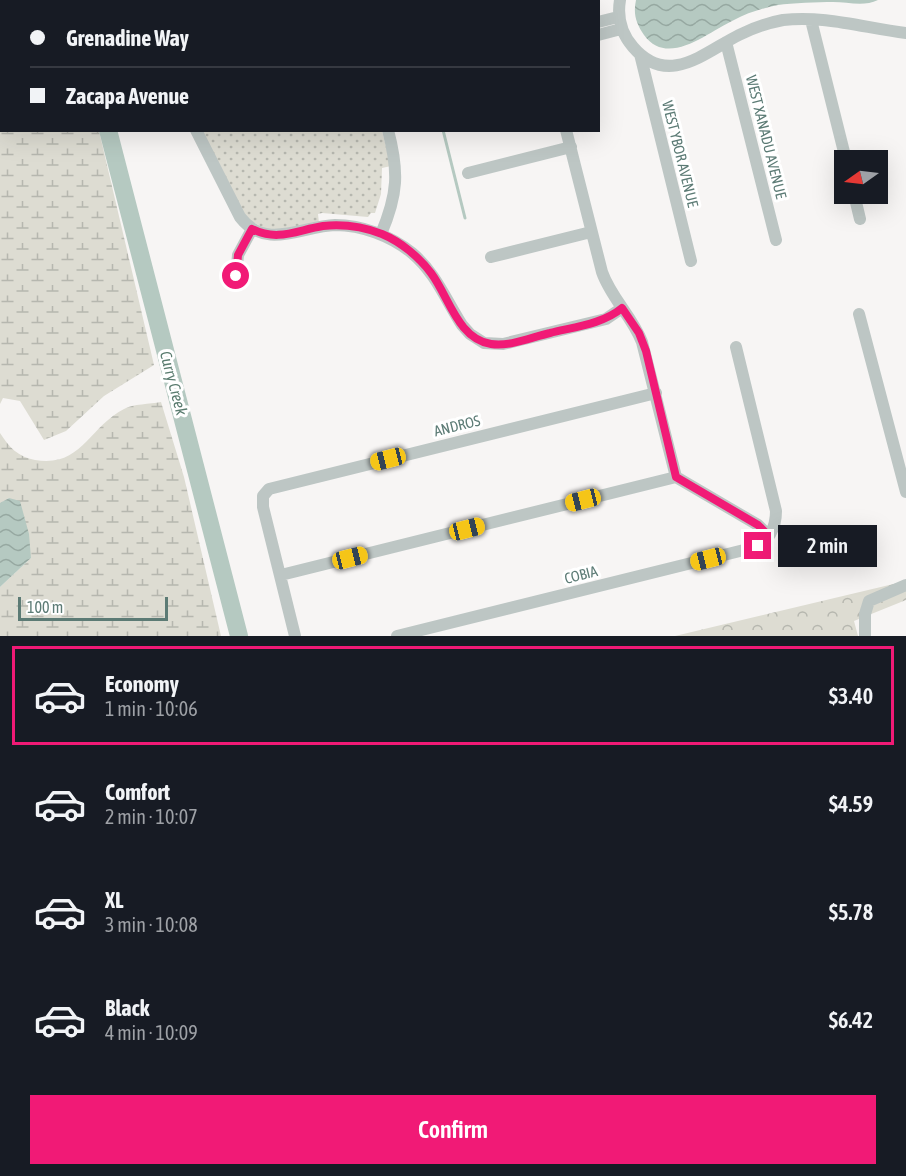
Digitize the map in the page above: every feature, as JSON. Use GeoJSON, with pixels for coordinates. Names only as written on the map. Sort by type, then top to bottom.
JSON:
{"type":"FeatureCollection","features":[{"type":"Feature","properties":{"kind":"street"},"geometry":{"type":"LineString","coordinates":[[620,0],[620,23],[640,54],[656,63],[678,66],[691,62],[726,42],[770,23],[811,20],[840,22],[905,36]]}},
{"type":"Feature","properties":{"kind":"street"},"geometry":{"type":"LineString","coordinates":[[811,20],[844,150]]}},
{"type":"Feature","properties":{"kind":"street"},"geometry":{"type":"LineString","coordinates":[[600,22],[620,23]]}},
{"type":"Feature","properties":{"kind":"street"},"geometry":{"type":"LineString","coordinates":[[600,34],[620,23]]}},
{"type":"Feature","properties":{"kind":"street","name":"WEST XANADU AVENUE"},"geometry":{"type":"LineString","coordinates":[[726,42],[776,240]]}},
{"type":"Feature","properties":{"kind":"street","name":"WEST YBOR AVENUE"},"geometry":{"type":"LineString","coordinates":[[640,54],[691,261]]}},
{"type":"Feature","properties":{"kind":"street"},"geometry":{"type":"LineString","coordinates":[[197,132],[240,217],[252,229],[282,236],[337,225],[381,234],[401,245],[423,263],[470,334],[489,344],[507,344],[606,319],[622,308]]}},
{"type":"Feature","properties":{"kind":"street"},"geometry":{"type":"LineString","coordinates":[[381,234],[394,201],[397,179],[395,157],[389,132]]}},
{"type":"Feature","properties":{"kind":"street"},"geometry":{"type":"LineString","coordinates":[[567,132],[605,282],[642,342],[676,477]]}},
{"type":"Feature","properties":{"kind":"street"},"geometry":{"type":"LineString","coordinates":[[468,173],[571,147]]}},
{"type":"Feature","properties":{"kind":"street"},"geometry":{"type":"LineString","coordinates":[[856,204],[860,219]]}},
{"type":"Feature","properties":{"kind":"street"},"geometry":{"type":"LineString","coordinates":[[236,276],[238,255],[252,229]]}},
{"type":"Feature","properties":{"kind":"street"},"geometry":{"type":"LineString","coordinates":[[491,257],[591,232]]}},
{"type":"Feature","properties":{"kind":"street"},"geometry":{"type":"LineString","coordinates":[[860,314],[906,492]]}},
{"type":"Feature","properties":{"kind":"street"},"geometry":{"type":"LineString","coordinates":[[296,636],[280,575],[676,477],[758,525],[769,536],[776,518],[775,503],[736,347]]}},
{"type":"Feature","properties":{"kind":"street","name":"ANDROS"},"geometry":{"type":"LineString","coordinates":[[280,575],[263,507],[263,496],[267,491],[656,393]]}},
{"type":"Feature","properties":{"kind":"street","name":"COBIA"},"geometry":{"type":"LineString","coordinates":[[397,636],[752,548],[769,536]]}},
{"type":"Feature","properties":{"kind":"street"},"geometry":{"type":"LineString","coordinates":[[865,636],[865,614],[869,601],[906,585]]}},
{"type":"Feature","properties":{"kind":"green space"},"geometry":{"type":"Polygon","coordinates":[[[0,132],[99,132],[154,365],[104,396],[66,431],[44,440],[20,401],[3,398],[0,404],[0,132]]]}},
{"type":"Feature","properties":{"kind":"green space"},"geometry":{"type":"Polygon","coordinates":[[[202,132],[382,132],[391,166],[382,168],[381,194],[375,213],[371,213],[368,217],[322,213],[318,214],[319,223],[284,232],[267,230],[246,218],[202,132]]]}},
{"type":"Feature","properties":{"kind":"green space"},"geometry":{"type":"Polygon","coordinates":[[[161,402],[184,477],[221,636],[0,636],[0,587],[31,558],[9,498],[0,503],[0,433],[19,454],[35,460],[51,461],[74,452],[124,409],[161,402]]]}},
{"type":"Feature","properties":{"kind":"green space"},"geometry":{"type":"Polygon","coordinates":[[[906,581],[906,600],[854,621],[858,636],[675,636],[906,581]]]}},
{"type":"Feature","properties":{"kind":"water"},"geometry":{"type":"Polygon","coordinates":[[[636,0],[878,0],[862,4],[820,2],[772,6],[739,17],[688,44],[676,48],[665,48],[654,44],[641,31],[635,14],[636,0]]]}},
{"type":"Feature","properties":{"kind":"water"},"geometry":{"type":"Polygon","coordinates":[[[9,498],[20,501],[29,534],[31,558],[0,587],[0,503],[9,498]]]}},
{"type":"Feature","properties":{"kind":"waterway","name":"Curry Creek"},"geometry":{"type":"LineString","coordinates":[[109,132],[239,636]]}},
{"type":"Feature","properties":{"kind":"waterway"},"geometry":{"type":"LineString","coordinates":[[444,132],[465,218]]}},
{"type":"Feature","properties":{"kind":"route"},"geometry":{"type":"LineString","coordinates":[[236,276],[238,255],[252,229],[274,236],[282,236],[337,225],[381,234],[413,254],[432,274],[466,330],[475,338],[489,344],[507,344],[606,319],[622,308],[639,333],[646,351],[676,477],[758,525],[769,536],[758,546]]}}]}
